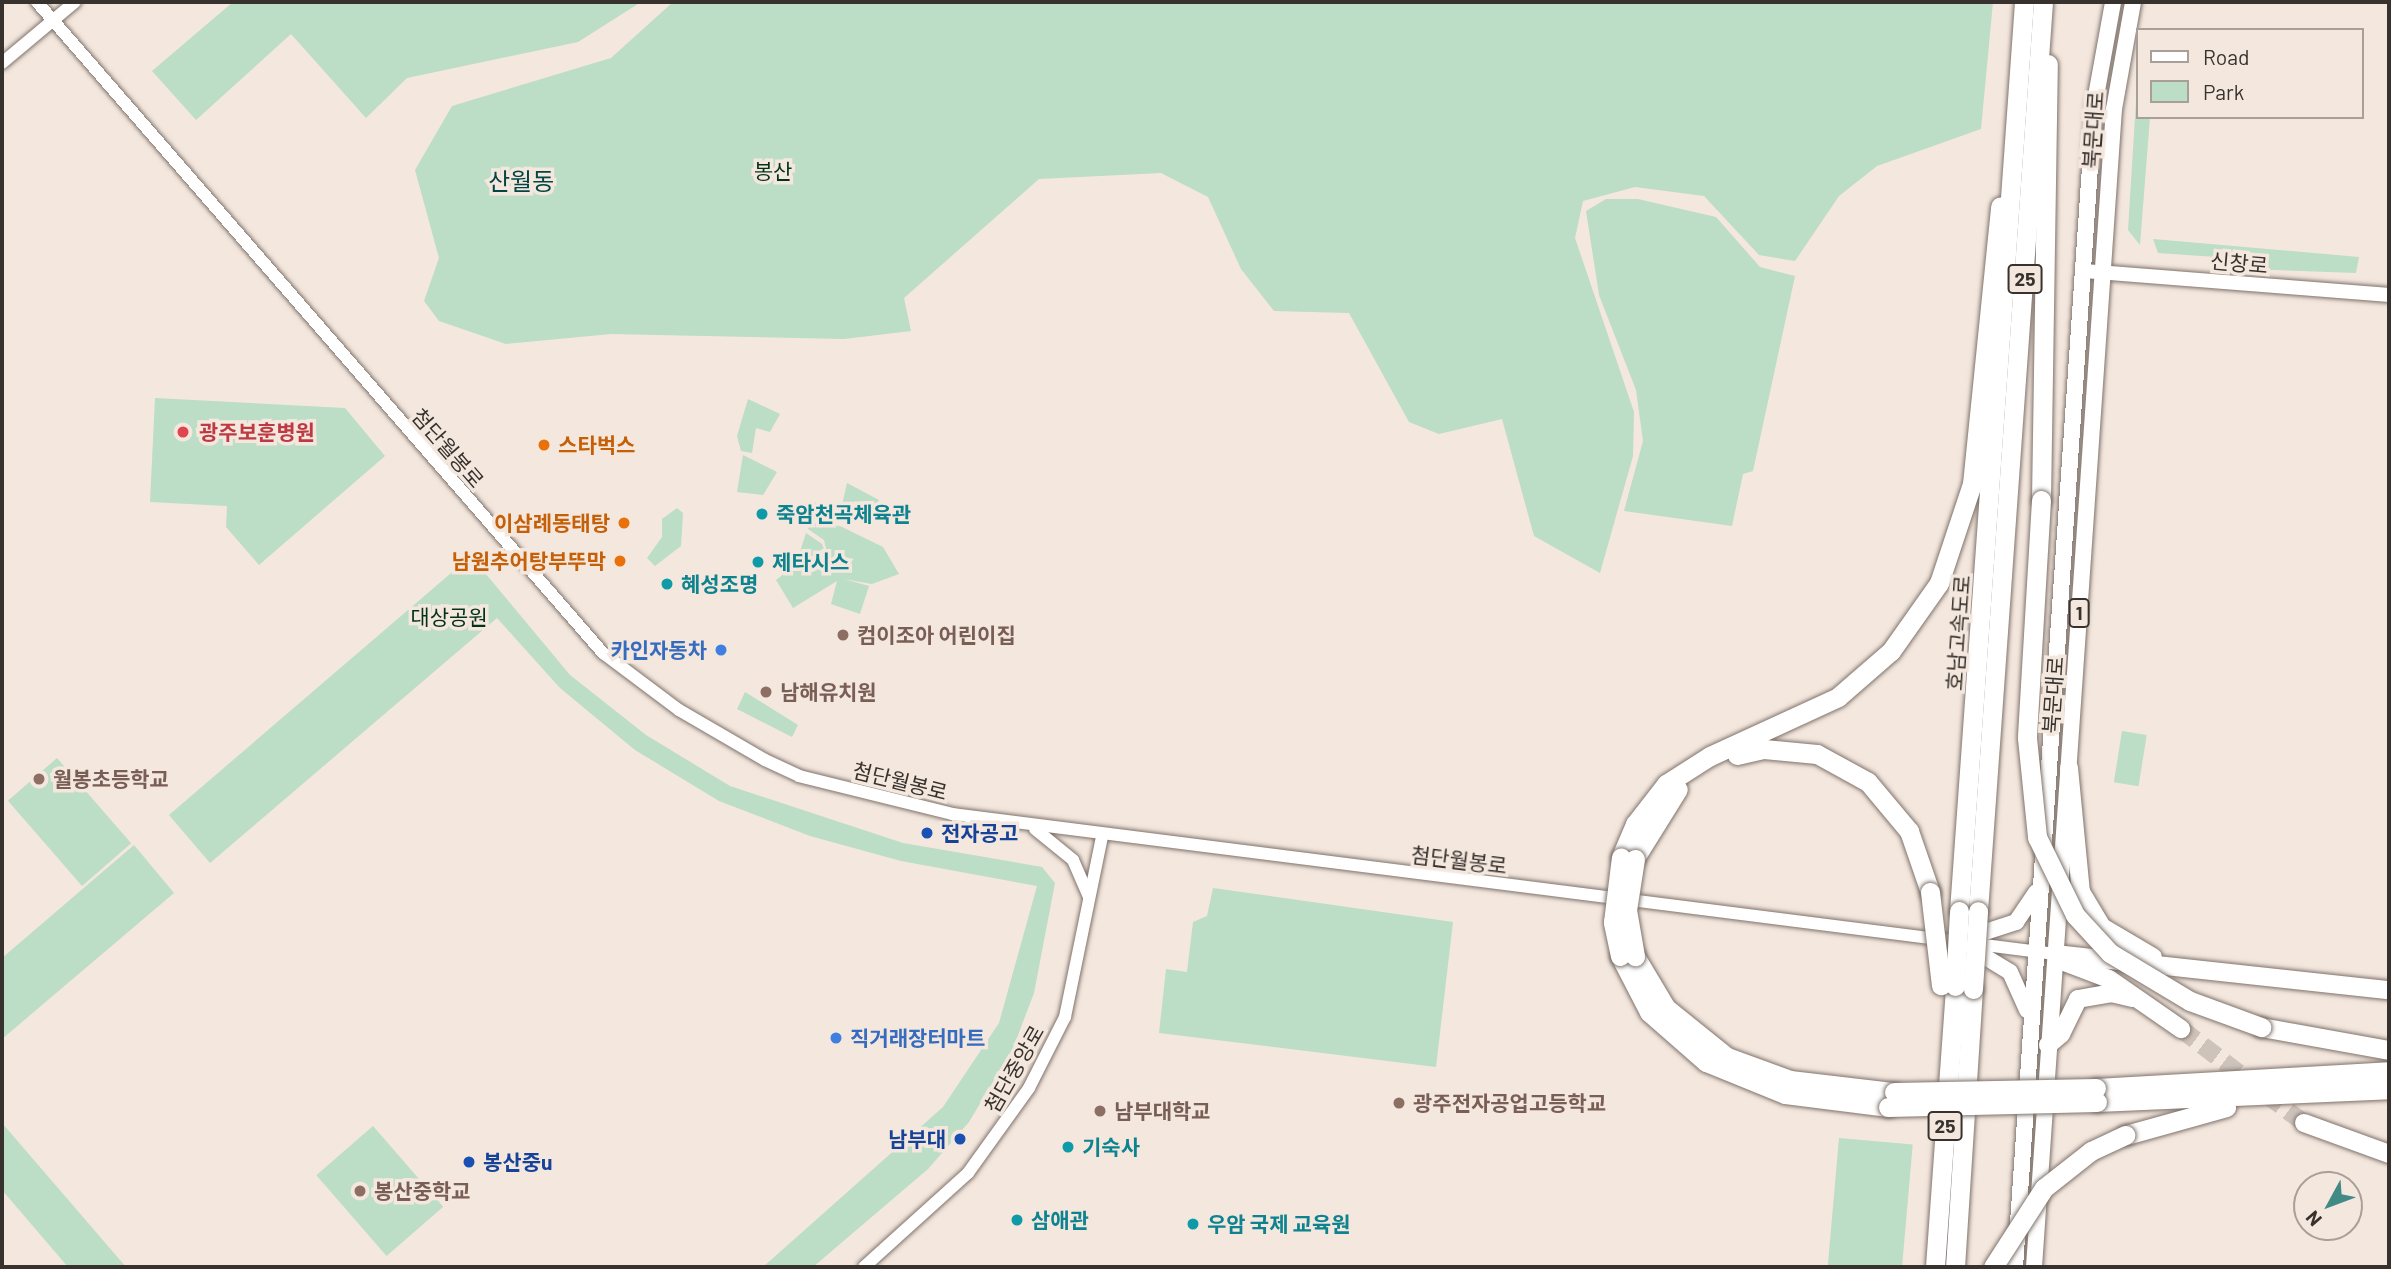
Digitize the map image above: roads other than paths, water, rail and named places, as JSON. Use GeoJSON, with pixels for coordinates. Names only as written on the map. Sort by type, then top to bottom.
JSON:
{"type":"FeatureCollection","features":[{"type":"Feature","properties":{"kind":"highway","name":"호남고속도로"},"geometry":{"type":"LineString","coordinates":[[1955,1267],[1968,911],[2012,153],[2024,2]]}},
{"type":"Feature","properties":{"kind":"highway","name":"호남고속도로"},"geometry":{"type":"LineString","coordinates":[[1968,911],[2043,5]]}},
{"type":"Feature","properties":{"kind":"highway"},"geometry":{"type":"LineString","coordinates":[[2043,5],[2050,92],[2041,500],[2027,738],[2037,837],[2075,915],[2110,953],[2190,1001],[2261,1027],[2389,1049]]}},
{"type":"Feature","properties":{"kind":"highway"},"geometry":{"type":"LineString","coordinates":[[2012,153],[1993,235],[1972,484],[1939,583],[1891,651],[1838,696],[1710,756],[1666,784],[1635,824],[1628,858],[1627,911],[1640,968],[1680,1023],[1727,1057],[1790,1080],[1838,1088],[2097,1095],[2389,1091]]}},
{"type":"Feature","properties":{"kind":"highway"},"geometry":{"type":"LineString","coordinates":[[1628,858],[1657,817],[1689,779],[1742,753],[1791,750],[1843,765],[1886,797],[1916,844],[1930,892],[1941,985],[1937,1225]]}},
{"type":"Feature","properties":{"kind":"highway"},"geometry":{"type":"LineString","coordinates":[[2069,768],[2075,871],[2090,912],[2134,949],[2184,964]]}},
{"type":"Feature","properties":{"kind":"highway"},"geometry":{"type":"LineString","coordinates":[[2054,954],[2184,964],[2389,990]]}},
{"type":"Feature","properties":{"kind":"highway"},"geometry":{"type":"LineString","coordinates":[[2054,954],[2138,999],[2181,1029]]}},
{"type":"Feature","properties":{"kind":"highway","name":"호남고속도로"},"geometry":{"type":"LineString","coordinates":[[1935,1267],[1937,1225],[1964,987]]}},
{"type":"Feature","properties":{"kind":"highway"},"geometry":{"type":"LineString","coordinates":[[2048,1045],[2061,1034],[2078,999],[2110,993],[2138,999]]}},
{"type":"Feature","properties":{"kind":"highway"},"geometry":{"type":"LineString","coordinates":[[2097,1095],[2389,1071]]}},
{"type":"Feature","properties":{"kind":"highway"},"geometry":{"type":"LineString","coordinates":[[1993,1267],[2044,1188],[2091,1151],[2126,1135],[2208,1109],[2389,1091]]}},
{"type":"Feature","properties":{"kind":"highway"},"geometry":{"type":"LineString","coordinates":[[2304,1123],[2389,1154]]}},
{"type":"Feature","properties":{"kind":"main road","name":"북문대로"},"geometry":{"type":"LineString","coordinates":[[2015,1267],[2085,271],[2094,107],[2113,2]]}},
{"type":"Feature","properties":{"kind":"main road","name":"북문대로"},"geometry":{"type":"LineString","coordinates":[[2034,1267],[2054,954],[2106,273],[2114,109],[2133,2]]}},
{"type":"Feature","properties":{"kind":"main road","name":"신창로"},"geometry":{"type":"LineString","coordinates":[[2085,271],[2389,295]]}},
{"type":"Feature","properties":{"kind":"main road"},"geometry":{"type":"LineString","coordinates":[[1948,940],[2016,922],[2034,900],[2042,869]]}},
{"type":"Feature","properties":{"kind":"main road"},"geometry":{"type":"LineString","coordinates":[[1948,940],[2010,972],[2023,991],[2031,1034]]}},
{"type":"Feature","properties":{"kind":"street","name":"첨단월봉로"},"geometry":{"type":"LineString","coordinates":[[37,2],[616,664],[678,710],[799,776],[930,810],[1102,836],[2054,954]]}},
{"type":"Feature","properties":{"kind":"street"},"geometry":{"type":"LineString","coordinates":[[2,63],[75,2]]}},
{"type":"Feature","properties":{"kind":"street"},"geometry":{"type":"LineString","coordinates":[[1028,825],[1073,860],[1090,904]]}},
{"type":"Feature","properties":{"kind":"street","name":"첨단중앙로"},"geometry":{"type":"LineString","coordinates":[[863,1267],[968,1173],[1029,1088],[1065,1017],[1102,836]]}},
{"type":"Feature","properties":{"kind":"tunnel"},"geometry":{"type":"LineString","coordinates":[[2181,1029],[2304,1123]]}},
{"type":"Feature","properties":{"kind":"place","name":"광주보훈병원"},"geometry":{"type":"Point","coordinates":[183,432]}},
{"type":"Feature","properties":{"kind":"place","name":"스타벅스"},"geometry":{"type":"Point","coordinates":[544,445]}},
{"type":"Feature","properties":{"kind":"place","name":"죽암천곡체육관"},"geometry":{"type":"Point","coordinates":[762,514]}},
{"type":"Feature","properties":{"kind":"place","name":"이삼례동태탕"},"geometry":{"type":"Point","coordinates":[624,523]}},
{"type":"Feature","properties":{"kind":"place","name":"남원추어탕부뚜막"},"geometry":{"type":"Point","coordinates":[620,561]}},
{"type":"Feature","properties":{"kind":"place","name":"제타시스"},"geometry":{"type":"Point","coordinates":[758,562]}},
{"type":"Feature","properties":{"kind":"place","name":"혜성조명"},"geometry":{"type":"Point","coordinates":[667,584]}},
{"type":"Feature","properties":{"kind":"place","name":"컴이조아 어린이집"},"geometry":{"type":"Point","coordinates":[843,635]}},
{"type":"Feature","properties":{"kind":"place","name":"카인자동차"},"geometry":{"type":"Point","coordinates":[721,650]}},
{"type":"Feature","properties":{"kind":"place","name":"남해유치원"},"geometry":{"type":"Point","coordinates":[766,692]}},
{"type":"Feature","properties":{"kind":"place","name":"월봉초등학교"},"geometry":{"type":"Point","coordinates":[39,779]}},
{"type":"Feature","properties":{"kind":"place","name":"전자공고"},"geometry":{"type":"Point","coordinates":[927,833]}},
{"type":"Feature","properties":{"kind":"place","name":"직거래장터마트"},"geometry":{"type":"Point","coordinates":[836,1038]}},
{"type":"Feature","properties":{"kind":"place","name":"광주전자공업고등학교"},"geometry":{"type":"Point","coordinates":[1399,1103]}},
{"type":"Feature","properties":{"kind":"place","name":"남부대학교"},"geometry":{"type":"Point","coordinates":[1100,1111]}},
{"type":"Feature","properties":{"kind":"place","name":"남부대"},"geometry":{"type":"Point","coordinates":[960,1139]}},
{"type":"Feature","properties":{"kind":"place","name":"기숙사"},"geometry":{"type":"Point","coordinates":[1068,1147]}},
{"type":"Feature","properties":{"kind":"place","name":"봉산중u"},"geometry":{"type":"Point","coordinates":[469,1162]}},
{"type":"Feature","properties":{"kind":"place","name":"봉산중학교"},"geometry":{"type":"Point","coordinates":[360,1191]}},
{"type":"Feature","properties":{"kind":"place","name":"삼애관"},"geometry":{"type":"Point","coordinates":[1017,1220]}},
{"type":"Feature","properties":{"kind":"place","name":"우암 국제 교육원"},"geometry":{"type":"Point","coordinates":[1193,1224]}},
{"type":"Feature","properties":{"kind":"district","name":"산월동"},"geometry":{"type":"Point","coordinates":[521,181]}},
{"type":"Feature","properties":{"kind":"park label","name":"봉산"},"geometry":{"type":"Point","coordinates":[773,171]}},
{"type":"Feature","properties":{"kind":"park label","name":"대상공원"},"geometry":{"type":"Point","coordinates":[449,617]}}]}
